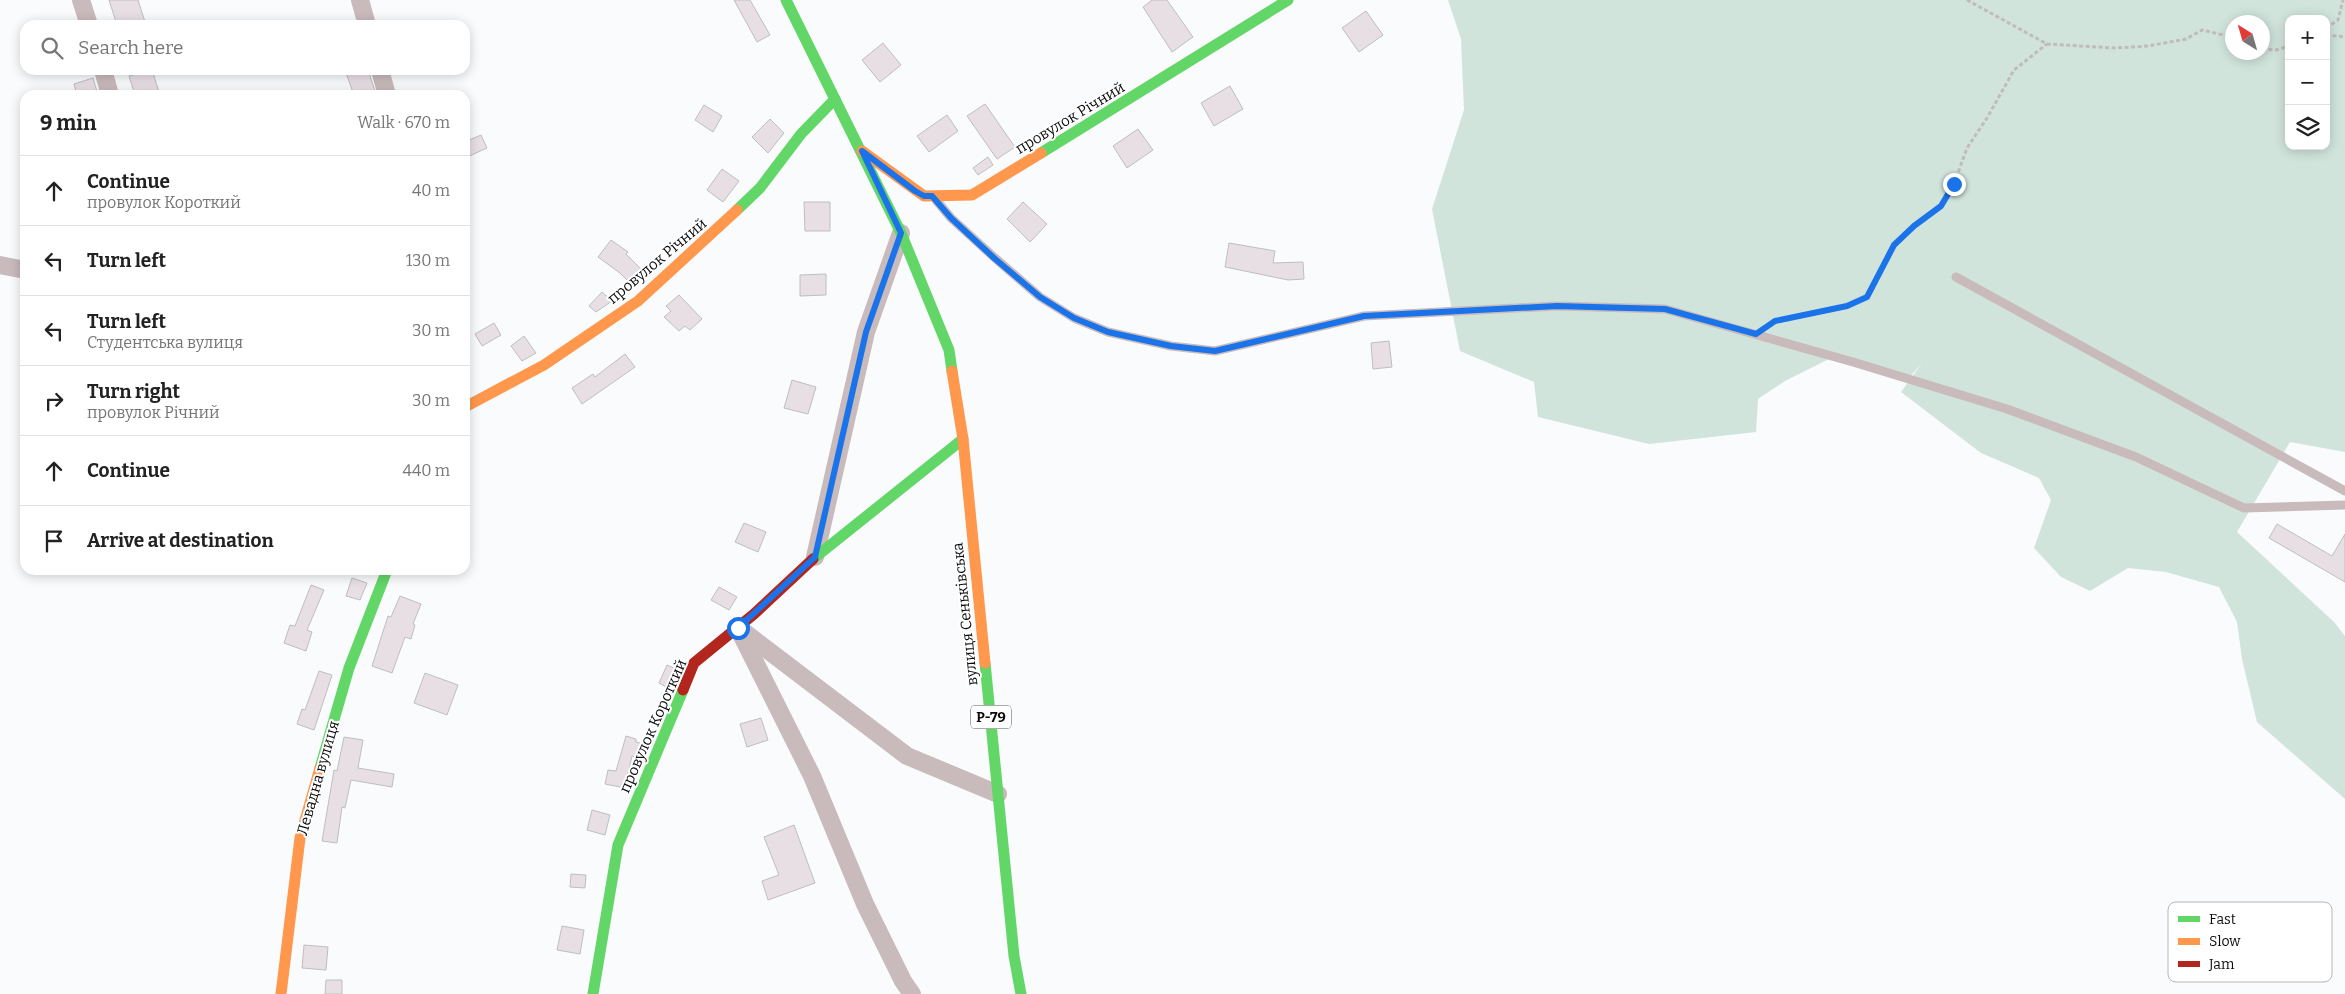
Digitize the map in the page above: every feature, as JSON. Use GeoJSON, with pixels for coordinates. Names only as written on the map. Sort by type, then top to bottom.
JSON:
{"type":"FeatureCollection","features":[{"type":"Feature","properties":{"kind":"street"},"geometry":{"type":"LineString","coordinates":[[82,0],[88,20]]}},
{"type":"Feature","properties":{"kind":"street"},"geometry":{"type":"LineString","coordinates":[[360,0],[366,20]]}},
{"type":"Feature","properties":{"kind":"street","name":"Р-79"},"geometry":{"type":"LineString","coordinates":[[786,0],[901,233],[950,350],[963,439]]}},
{"type":"Feature","properties":{"kind":"street","name":"провулок Рiчний"},"geometry":{"type":"LineString","coordinates":[[862,151],[924,196],[972,195],[1162,80],[1288,0]]}},
{"type":"Feature","properties":{"kind":"street"},"geometry":{"type":"LineString","coordinates":[[104,75],[109,90]]}},
{"type":"Feature","properties":{"kind":"street"},"geometry":{"type":"LineString","coordinates":[[381,75],[386,90]]}},
{"type":"Feature","properties":{"kind":"street","name":"провулок Річний"},"geometry":{"type":"LineString","coordinates":[[470,404],[544,365],[638,301],[702,244],[760,188],[800,134],[835,98]]}},
{"type":"Feature","properties":{"kind":"street"},"geometry":{"type":"LineString","coordinates":[[815,557],[866,332],[901,233]]}},
{"type":"Feature","properties":{"kind":"street"},"geometry":{"type":"LineString","coordinates":[[0,265],[20,269]]}},
{"type":"Feature","properties":{"kind":"street","name":"провулок Короткий"},"geometry":{"type":"LineString","coordinates":[[593,994],[618,846],[694,663],[738,628],[815,557],[963,439]]}},
{"type":"Feature","properties":{"kind":"street","name":"вулиця Сенькiвська"},"geometry":{"type":"LineString","coordinates":[[963,439],[1014,956],[1021,994]]}},
{"type":"Feature","properties":{"kind":"street","name":"Левадна вулиця"},"geometry":{"type":"LineString","coordinates":[[281,994],[300,838],[349,668],[385,575]]}},
{"type":"Feature","properties":{"kind":"street"},"geometry":{"type":"LineString","coordinates":[[738,628],[907,756],[998,794]]}},
{"type":"Feature","properties":{"kind":"street"},"geometry":{"type":"LineString","coordinates":[[738,628],[812,776],[865,904],[903,982],[912,994]]}},
{"type":"Feature","properties":{"kind":"lane"},"geometry":{"type":"LineString","coordinates":[[932,196],[951,218],[1040,297],[1074,318],[1108,332],[1171,346],[1215,351],[1364,316],[1557,306],[1665,309],[1756,334],[2006,410],[2136,457],[2244,508],[2345,505]]}},
{"type":"Feature","properties":{"kind":"lane"},"geometry":{"type":"LineString","coordinates":[[1956,277],[2345,491]]}},
{"type":"Feature","properties":{"kind":"path"},"geometry":{"type":"LineString","coordinates":[[1967,0],[2047,44],[2115,48],[2148,46],[2186,39],[2202,30],[2225,36]]}},
{"type":"Feature","properties":{"kind":"path"},"geometry":{"type":"LineString","coordinates":[[2330,25],[2338,20],[2343,0]]}},
{"type":"Feature","properties":{"kind":"path"},"geometry":{"type":"LineString","coordinates":[[2330,35],[2345,37]]}},
{"type":"Feature","properties":{"kind":"path"},"geometry":{"type":"LineString","coordinates":[[1756,334],[1775,321],[1847,306],[1867,297],[1894,245],[1914,226],[1941,206],[1954,184],[1966,148],[1987,118],[2014,70],[2047,44]]}},
{"type":"Feature","properties":{"kind":"path"},"geometry":{"type":"LineString","coordinates":[[2270,50],[2285,47]]}},
{"type":"Feature","properties":{"kind":"green space"},"geometry":{"type":"Polygon","coordinates":[[[1448,0],[2345,0],[2345,452],[2290,442],[2237,532],[2334,622],[2345,636],[2345,799],[2257,722],[2242,659],[2237,622],[2219,587],[2166,572],[2128,568],[2090,591],[2061,577],[2034,548],[2051,500],[2039,478],[1981,453],[1901,392],[1922,363],[1908,379],[1835,356],[1785,381],[1758,399],[1756,432],[1649,444],[1538,417],[1534,382],[1460,351],[1432,209],[1464,110],[1461,39],[1448,0]]]}},
{"type":"Feature","properties":{"kind":"building"},"geometry":{"type":"Polygon","coordinates":[[[109,0],[138,0],[144,20],[115,20],[109,0]]]}},
{"type":"Feature","properties":{"kind":"building"},"geometry":{"type":"Polygon","coordinates":[[[734,0],[750,0],[770,35],[757,42],[734,0]]]}},
{"type":"Feature","properties":{"kind":"building"},"geometry":{"type":"Polygon","coordinates":[[[1152,0],[1167,0],[1193,37],[1172,52],[1143,7],[1152,0]]]}},
{"type":"Feature","properties":{"kind":"building"},"geometry":{"type":"Polygon","coordinates":[[[1366,11],[1383,35],[1359,52],[1342,28],[1366,11]]]}},
{"type":"Feature","properties":{"kind":"building"},"geometry":{"type":"Polygon","coordinates":[[[883,43],[901,65],[880,82],[862,60],[883,43]]]}},
{"type":"Feature","properties":{"kind":"building"},"geometry":{"type":"Polygon","coordinates":[[[154,75],[158,90],[133,90],[129,76],[154,75]]]}},
{"type":"Feature","properties":{"kind":"building"},"geometry":{"type":"Polygon","coordinates":[[[347,75],[370,75],[375,90],[352,90],[347,75]]]}},
{"type":"Feature","properties":{"kind":"building"},"geometry":{"type":"Polygon","coordinates":[[[93,78],[97,90],[76,90],[74,84],[93,78]]]}},
{"type":"Feature","properties":{"kind":"building"},"geometry":{"type":"Polygon","coordinates":[[[1230,86],[1243,109],[1214,126],[1201,103],[1230,86]]]}},
{"type":"Feature","properties":{"kind":"building"},"geometry":{"type":"Polygon","coordinates":[[[985,104],[1015,147],[997,159],[967,116],[985,104]]]}},
{"type":"Feature","properties":{"kind":"building"},"geometry":{"type":"Polygon","coordinates":[[[704,105],[722,116],[713,132],[695,120],[704,105]]]}},
{"type":"Feature","properties":{"kind":"building"},"geometry":{"type":"Polygon","coordinates":[[[947,115],[958,131],[929,152],[917,136],[947,115]]]}},
{"type":"Feature","properties":{"kind":"building"},"geometry":{"type":"Polygon","coordinates":[[[770,119],[784,133],[768,153],[752,137],[770,119]]]}},
{"type":"Feature","properties":{"kind":"building"},"geometry":{"type":"Polygon","coordinates":[[[1138,129],[1153,150],[1127,168],[1113,146],[1138,129]]]}},
{"type":"Feature","properties":{"kind":"building"},"geometry":{"type":"Polygon","coordinates":[[[481,135],[487,148],[470,156],[470,140],[481,135]]]}},
{"type":"Feature","properties":{"kind":"building"},"geometry":{"type":"Polygon","coordinates":[[[988,157],[993,165],[978,175],[973,168],[988,157]]]}},
{"type":"Feature","properties":{"kind":"building"},"geometry":{"type":"Polygon","coordinates":[[[722,169],[739,181],[723,202],[707,190],[722,169]]]}},
{"type":"Feature","properties":{"kind":"building"},"geometry":{"type":"Polygon","coordinates":[[[804,202],[830,202],[830,231],[805,231],[804,202]]]}},
{"type":"Feature","properties":{"kind":"building"},"geometry":{"type":"Polygon","coordinates":[[[1023,202],[1047,224],[1030,242],[1007,219],[1023,202]]]}},
{"type":"Feature","properties":{"kind":"building"},"geometry":{"type":"Polygon","coordinates":[[[611,240],[628,252],[626,254],[646,274],[633,286],[620,273],[598,257],[611,240]]]}},
{"type":"Feature","properties":{"kind":"building"},"geometry":{"type":"Polygon","coordinates":[[[1229,243],[1275,251],[1273,263],[1303,262],[1304,279],[1288,280],[1225,267],[1229,243]]]}},
{"type":"Feature","properties":{"kind":"building"},"geometry":{"type":"Polygon","coordinates":[[[826,274],[826,295],[800,296],[800,275],[826,274]]]}},
{"type":"Feature","properties":{"kind":"building"},"geometry":{"type":"Polygon","coordinates":[[[602,292],[612,301],[596,312],[589,306],[602,292]]]}},
{"type":"Feature","properties":{"kind":"building"},"geometry":{"type":"Polygon","coordinates":[[[679,295],[702,319],[690,330],[685,326],[679,331],[664,317],[671,311],[666,306],[679,295]]]}},
{"type":"Feature","properties":{"kind":"building"},"geometry":{"type":"Polygon","coordinates":[[[494,323],[501,335],[482,346],[475,334],[494,323]]]}},
{"type":"Feature","properties":{"kind":"building"},"geometry":{"type":"Polygon","coordinates":[[[524,336],[536,353],[522,361],[511,346],[524,336]]]}},
{"type":"Feature","properties":{"kind":"building"},"geometry":{"type":"Polygon","coordinates":[[[1389,341],[1392,367],[1373,369],[1371,343],[1389,341]]]}},
{"type":"Feature","properties":{"kind":"building"},"geometry":{"type":"Polygon","coordinates":[[[625,354],[635,367],[582,404],[572,388],[593,374],[595,377],[625,354]]]}},
{"type":"Feature","properties":{"kind":"building"},"geometry":{"type":"Polygon","coordinates":[[[792,380],[816,387],[808,414],[784,408],[792,380]]]}},
{"type":"Feature","properties":{"kind":"building"},"geometry":{"type":"Polygon","coordinates":[[[744,523],[766,532],[758,552],[735,542],[744,523]]]}},
{"type":"Feature","properties":{"kind":"building"},"geometry":{"type":"Polygon","coordinates":[[[2277,524],[2332,556],[2345,534],[2345,582],[2269,538],[2277,524]]]}},
{"type":"Feature","properties":{"kind":"building"},"geometry":{"type":"Polygon","coordinates":[[[352,578],[367,583],[360,600],[346,596],[352,578]]]}},
{"type":"Feature","properties":{"kind":"building"},"geometry":{"type":"Polygon","coordinates":[[[311,585],[324,590],[307,630],[312,632],[306,651],[284,643],[290,625],[295,626],[311,585]]]}},
{"type":"Feature","properties":{"kind":"building"},"geometry":{"type":"Polygon","coordinates":[[[719,587],[737,597],[729,610],[711,600],[719,587]]]}},
{"type":"Feature","properties":{"kind":"building"},"geometry":{"type":"Polygon","coordinates":[[[400,596],[421,604],[413,624],[415,625],[411,639],[405,637],[392,673],[372,666],[388,616],[391,617],[400,596]]]}},
{"type":"Feature","properties":{"kind":"building"},"geometry":{"type":"Polygon","coordinates":[[[667,665],[676,669],[668,688],[659,683],[667,665]]]}},
{"type":"Feature","properties":{"kind":"building"},"geometry":{"type":"Polygon","coordinates":[[[319,671],[332,675],[314,730],[297,724],[302,709],[305,710],[319,671]]]}},
{"type":"Feature","properties":{"kind":"building"},"geometry":{"type":"Polygon","coordinates":[[[425,673],[458,685],[447,715],[414,703],[425,673]]]}},
{"type":"Feature","properties":{"kind":"building"},"geometry":{"type":"Polygon","coordinates":[[[761,718],[768,740],[747,747],[740,724],[761,718]]]}},
{"type":"Feature","properties":{"kind":"building"},"geometry":{"type":"Polygon","coordinates":[[[626,736],[644,744],[639,758],[632,756],[625,788],[605,784],[608,770],[616,771],[626,736]]]}},
{"type":"Feature","properties":{"kind":"building"},"geometry":{"type":"Polygon","coordinates":[[[344,737],[363,740],[358,768],[394,774],[392,787],[351,780],[345,808],[342,807],[337,843],[322,841],[334,770],[337,771],[344,737]]]}},
{"type":"Feature","properties":{"kind":"building"},"geometry":{"type":"Polygon","coordinates":[[[592,810],[610,815],[605,835],[587,830],[592,810]]]}},
{"type":"Feature","properties":{"kind":"building"},"geometry":{"type":"Polygon","coordinates":[[[794,825],[815,883],[768,900],[762,881],[779,875],[764,837],[794,825]]]}},
{"type":"Feature","properties":{"kind":"building"},"geometry":{"type":"Polygon","coordinates":[[[571,874],[586,875],[585,888],[570,887],[571,874]]]}},
{"type":"Feature","properties":{"kind":"building"},"geometry":{"type":"Polygon","coordinates":[[[562,926],[584,930],[580,954],[557,950],[562,926]]]}},
{"type":"Feature","properties":{"kind":"building"},"geometry":{"type":"Polygon","coordinates":[[[304,945],[328,947],[326,970],[302,968],[304,945]]]}},
{"type":"Feature","properties":{"kind":"building"},"geometry":{"type":"Polygon","coordinates":[[[326,980],[342,980],[342,994],[325,994],[326,980]]]}},
{"type":"Feature","properties":{"kind":"traffic: fast"},"geometry":{"type":"LineString","coordinates":[[786,0],[901,233],[949,350],[952,371]]}},
{"type":"Feature","properties":{"kind":"traffic: fast"},"geometry":{"type":"LineString","coordinates":[[1041,153],[1288,0]]}},
{"type":"Feature","properties":{"kind":"traffic: fast"},"geometry":{"type":"LineString","coordinates":[[737,210],[760,188],[801,134],[835,99]]}},
{"type":"Feature","properties":{"kind":"traffic: fast"},"geometry":{"type":"LineString","coordinates":[[813,559],[963,439]]}},
{"type":"Feature","properties":{"kind":"traffic: fast"},"geometry":{"type":"LineString","coordinates":[[320,768],[349,668],[385,575]]}},
{"type":"Feature","properties":{"kind":"traffic: fast"},"geometry":{"type":"LineString","coordinates":[[985,663],[1014,956],[1021,994]]}},
{"type":"Feature","properties":{"kind":"traffic: fast"},"geometry":{"type":"LineString","coordinates":[[593,994],[618,845],[683,690]]}},
{"type":"Feature","properties":{"kind":"traffic: slow"},"geometry":{"type":"LineString","coordinates":[[862,151],[924,196],[972,195],[1041,153]]}},
{"type":"Feature","properties":{"kind":"traffic: slow"},"geometry":{"type":"LineString","coordinates":[[470,404],[544,365],[638,301],[737,210]]}},
{"type":"Feature","properties":{"kind":"traffic: slow"},"geometry":{"type":"LineString","coordinates":[[952,371],[963,439],[985,663]]}},
{"type":"Feature","properties":{"kind":"traffic: slow"},"geometry":{"type":"LineString","coordinates":[[281,994],[300,838],[320,768]]}},
{"type":"Feature","properties":{"kind":"traffic: jam"},"geometry":{"type":"LineString","coordinates":[[683,690],[694,663],[754,614],[813,559]]}},
{"type":"Feature","properties":{"kind":"route"},"geometry":{"type":"LineString","coordinates":[[738,628],[815,557],[866,332],[901,233],[862,151],[915,191],[924,196],[932,196],[951,218],[994,258],[1040,297],[1074,318],[1108,332],[1171,346],[1215,351],[1364,316],[1557,306],[1665,309],[1756,334],[1775,321],[1847,306],[1867,297],[1894,245],[1914,226],[1941,206],[1954,184]]}}]}
